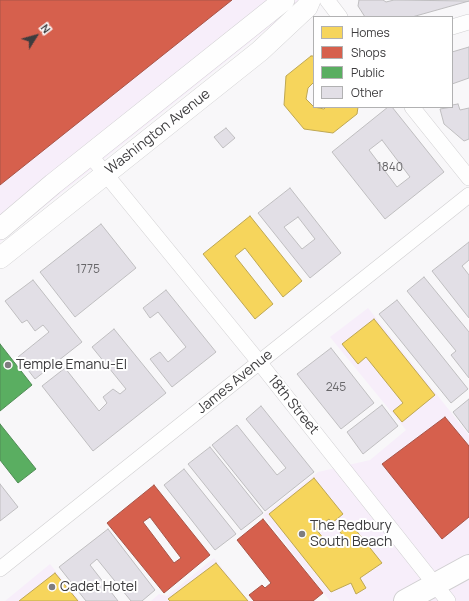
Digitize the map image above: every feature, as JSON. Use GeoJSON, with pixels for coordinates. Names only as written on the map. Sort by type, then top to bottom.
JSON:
{"type":"FeatureCollection","features":[{"type":"Feature","properties":{"kind":"main road","name":"Washington Avenue"},"geometry":{"type":"LineString","coordinates":[[0,229],[90,154],[284,0]]}},
{"type":"Feature","properties":{"kind":"main road","name":"Washington Avenue"},"geometry":{"type":"LineString","coordinates":[[0,258],[260,51],[307,7],[310,0]]}},
{"type":"Feature","properties":{"kind":"main road"},"geometry":{"type":"LineString","coordinates":[[406,601],[441,593],[469,566]]}},
{"type":"Feature","properties":{"kind":"street"},"geometry":{"type":"LineString","coordinates":[[327,0],[339,16]]}},
{"type":"Feature","properties":{"kind":"street"},"geometry":{"type":"LineString","coordinates":[[453,27],[469,22]]}},
{"type":"Feature","properties":{"kind":"street"},"geometry":{"type":"LineString","coordinates":[[413,108],[469,178]]}},
{"type":"Feature","properties":{"kind":"street","name":"18th Street"},"geometry":{"type":"LineString","coordinates":[[90,154],[259,362],[441,593]]}},
{"type":"Feature","properties":{"kind":"street","name":"James Avenue"},"geometry":{"type":"LineString","coordinates":[[0,569],[469,195]]}},
{"type":"Feature","properties":{"kind":"shaded area"},"geometry":{"type":"Polygon","coordinates":[[[0,0],[303,0],[0,242],[0,0]]]}},
{"type":"Feature","properties":{"kind":"shaded area"},"geometry":{"type":"Polygon","coordinates":[[[368,308],[469,435],[469,601],[330,601],[263,515],[318,472],[370,460],[406,430],[330,337],[368,308]]]}},
{"type":"Feature","properties":{"kind":"shaded area"},"geometry":{"type":"Polygon","coordinates":[[[214,558],[249,601],[151,601],[159,594],[167,596],[214,558]]]}},
{"type":"Feature","properties":{"kind":"shaded area"},"geometry":{"type":"Polygon","coordinates":[[[50,564],[80,601],[5,601],[50,564]]]}},
{"type":"Feature","properties":{"kind":"building: Homes"},"geometry":{"type":"Polygon","coordinates":[[[313,56],[313,83],[308,88],[306,99],[313,106],[313,108],[358,108],[357,114],[333,133],[304,129],[284,105],[286,76],[313,56]]]}},
{"type":"Feature","properties":{"kind":"building: Homes"},"geometry":{"type":"Polygon","coordinates":[[[250,216],[302,281],[283,297],[245,248],[235,256],[273,304],[255,319],[203,254],[250,216]]]}},
{"type":"Feature","properties":{"kind":"building: Homes"},"geometry":{"type":"Polygon","coordinates":[[[374,319],[435,395],[402,422],[393,411],[403,403],[366,357],[358,364],[342,344],[374,319]]]}},
{"type":"Feature","properties":{"kind":"building: Homes","name":"The Redbury South Beach"},"geometry":{"type":"Polygon","coordinates":[[[314,478],[343,514],[332,523],[329,519],[316,529],[330,547],[343,536],[340,532],[351,524],[382,563],[360,578],[366,588],[356,594],[351,583],[331,592],[269,514],[314,478]]]}},
{"type":"Feature","properties":{"kind":"building: Homes"},"geometry":{"type":"Polygon","coordinates":[[[216,563],[248,601],[170,601],[168,599],[216,563]]]}},
{"type":"Feature","properties":{"kind":"building: Homes","name":"Cadet Hotel"},"geometry":{"type":"Polygon","coordinates":[[[55,573],[78,601],[19,601],[55,573]]]}},
{"type":"Feature","properties":{"kind":"building: Shops"},"geometry":{"type":"Polygon","coordinates":[[[0,0],[232,0],[0,185],[0,0]]]}},
{"type":"Feature","properties":{"kind":"building: Shops"},"geometry":{"type":"Polygon","coordinates":[[[445,417],[469,446],[469,517],[442,539],[382,464],[445,417]]]}},
{"type":"Feature","properties":{"kind":"building: Shops"},"geometry":{"type":"Polygon","coordinates":[[[154,485],[210,555],[164,593],[107,523],[154,485]],[[150,517],[143,522],[174,563],[181,558],[150,517]]]}},
{"type":"Feature","properties":{"kind":"building: Shops"},"geometry":{"type":"Polygon","coordinates":[[[263,519],[323,593],[313,601],[254,601],[249,595],[262,585],[265,588],[271,583],[237,540],[263,519]]]}},
{"type":"Feature","properties":{"kind":"building: Public","name":"Temple Emanu-El"},"geometry":{"type":"Polygon","coordinates":[[[0,344],[32,385],[0,411],[0,344]]]}},
{"type":"Feature","properties":{"kind":"building: Public"},"geometry":{"type":"Polygon","coordinates":[[[0,424],[36,469],[18,483],[0,460],[0,424]]]}},
{"type":"Feature","properties":{"kind":"building: Other"},"geometry":{"type":"Polygon","coordinates":[[[359,0],[383,0],[386,2],[394,0],[469,1],[416,16],[364,16],[358,6],[359,0]]]}},
{"type":"Feature","properties":{"kind":"building: Other"},"geometry":{"type":"Polygon","coordinates":[[[469,47],[469,78],[453,84],[453,52],[469,47]]]}},
{"type":"Feature","properties":{"kind":"building: Other"},"geometry":{"type":"Polygon","coordinates":[[[458,104],[460,110],[469,108],[469,139],[464,141],[444,124],[440,109],[453,108],[453,105],[458,104]]]}},
{"type":"Feature","properties":{"kind":"building: Other"},"geometry":{"type":"Polygon","coordinates":[[[387,108],[393,108],[444,172],[385,219],[332,152],[387,108]],[[382,140],[369,150],[397,187],[410,177],[382,140]]]}},
{"type":"Feature","properties":{"kind":"building: Other"},"geometry":{"type":"Polygon","coordinates":[[[226,128],[235,138],[223,148],[214,137],[226,128]]]}},
{"type":"Feature","properties":{"kind":"building: Other"},"geometry":{"type":"Polygon","coordinates":[[[290,188],[341,253],[310,278],[258,213],[290,188]],[[298,217],[284,227],[302,249],[315,239],[298,217]]]}},
{"type":"Feature","properties":{"kind":"building: Other"},"geometry":{"type":"Polygon","coordinates":[[[101,224],[136,268],[75,317],[40,272],[101,224]]]}},
{"type":"Feature","properties":{"kind":"building: Other"},"geometry":{"type":"Polygon","coordinates":[[[469,242],[469,260],[462,266],[469,275],[469,318],[432,271],[469,242]]]}},
{"type":"Feature","properties":{"kind":"building: Other"},"geometry":{"type":"Polygon","coordinates":[[[424,277],[469,332],[469,378],[451,355],[456,351],[407,291],[424,277]]]}},
{"type":"Feature","properties":{"kind":"building: Other"},"geometry":{"type":"Polygon","coordinates":[[[33,280],[82,342],[35,379],[18,357],[49,332],[43,325],[35,331],[27,320],[22,323],[5,301],[33,280]]]}},
{"type":"Feature","properties":{"kind":"building: Other"},"geometry":{"type":"Polygon","coordinates":[[[166,290],[216,352],[172,387],[150,359],[160,352],[168,362],[186,347],[158,312],[150,318],[143,308],[166,290]]]}},
{"type":"Feature","properties":{"kind":"building: Other"},"geometry":{"type":"Polygon","coordinates":[[[397,300],[468,389],[451,403],[379,314],[397,300]]]}},
{"type":"Feature","properties":{"kind":"building: Other"},"geometry":{"type":"Polygon","coordinates":[[[114,329],[166,393],[93,451],[42,386],[65,368],[99,411],[107,403],[103,397],[113,389],[120,394],[126,389],[92,347],[114,329]]]}},
{"type":"Feature","properties":{"kind":"building: Other"},"geometry":{"type":"Polygon","coordinates":[[[331,348],[374,403],[341,429],[297,374],[331,348]]]}},
{"type":"Feature","properties":{"kind":"building: Other"},"geometry":{"type":"Polygon","coordinates":[[[469,399],[469,433],[453,412],[469,399]]]}},
{"type":"Feature","properties":{"kind":"building: Other"},"geometry":{"type":"Polygon","coordinates":[[[382,405],[398,426],[363,454],[347,432],[382,405]]]}},
{"type":"Feature","properties":{"kind":"building: Other"},"geometry":{"type":"Polygon","coordinates":[[[261,406],[314,472],[265,511],[212,445],[237,425],[277,475],[286,468],[246,419],[261,406]]]}},
{"type":"Feature","properties":{"kind":"building: Other"},"geometry":{"type":"Polygon","coordinates":[[[210,447],[263,513],[241,530],[188,464],[210,447]]]}},
{"type":"Feature","properties":{"kind":"building: Other"},"geometry":{"type":"Polygon","coordinates":[[[184,469],[236,534],[215,550],[164,485],[184,469]]]}},
{"type":"Feature","properties":{"kind":"building: Other"},"geometry":{"type":"Polygon","coordinates":[[[0,484],[18,507],[0,521],[0,484]]]}},
{"type":"Feature","properties":{"kind":"building: Other"},"geometry":{"type":"Polygon","coordinates":[[[108,529],[155,590],[142,601],[131,601],[97,559],[90,565],[118,601],[86,601],[59,567],[108,529]]]}},
{"type":"Feature","properties":{"kind":"place","name":"Temple Emanu-El"},"geometry":{"type":"Point","coordinates":[8,365]}},
{"type":"Feature","properties":{"kind":"place","name":"The Redbury South Beach"},"geometry":{"type":"Point","coordinates":[302,534]}},
{"type":"Feature","properties":{"kind":"place","name":"Cadet Hotel"},"geometry":{"type":"Point","coordinates":[52,587]}}]}
